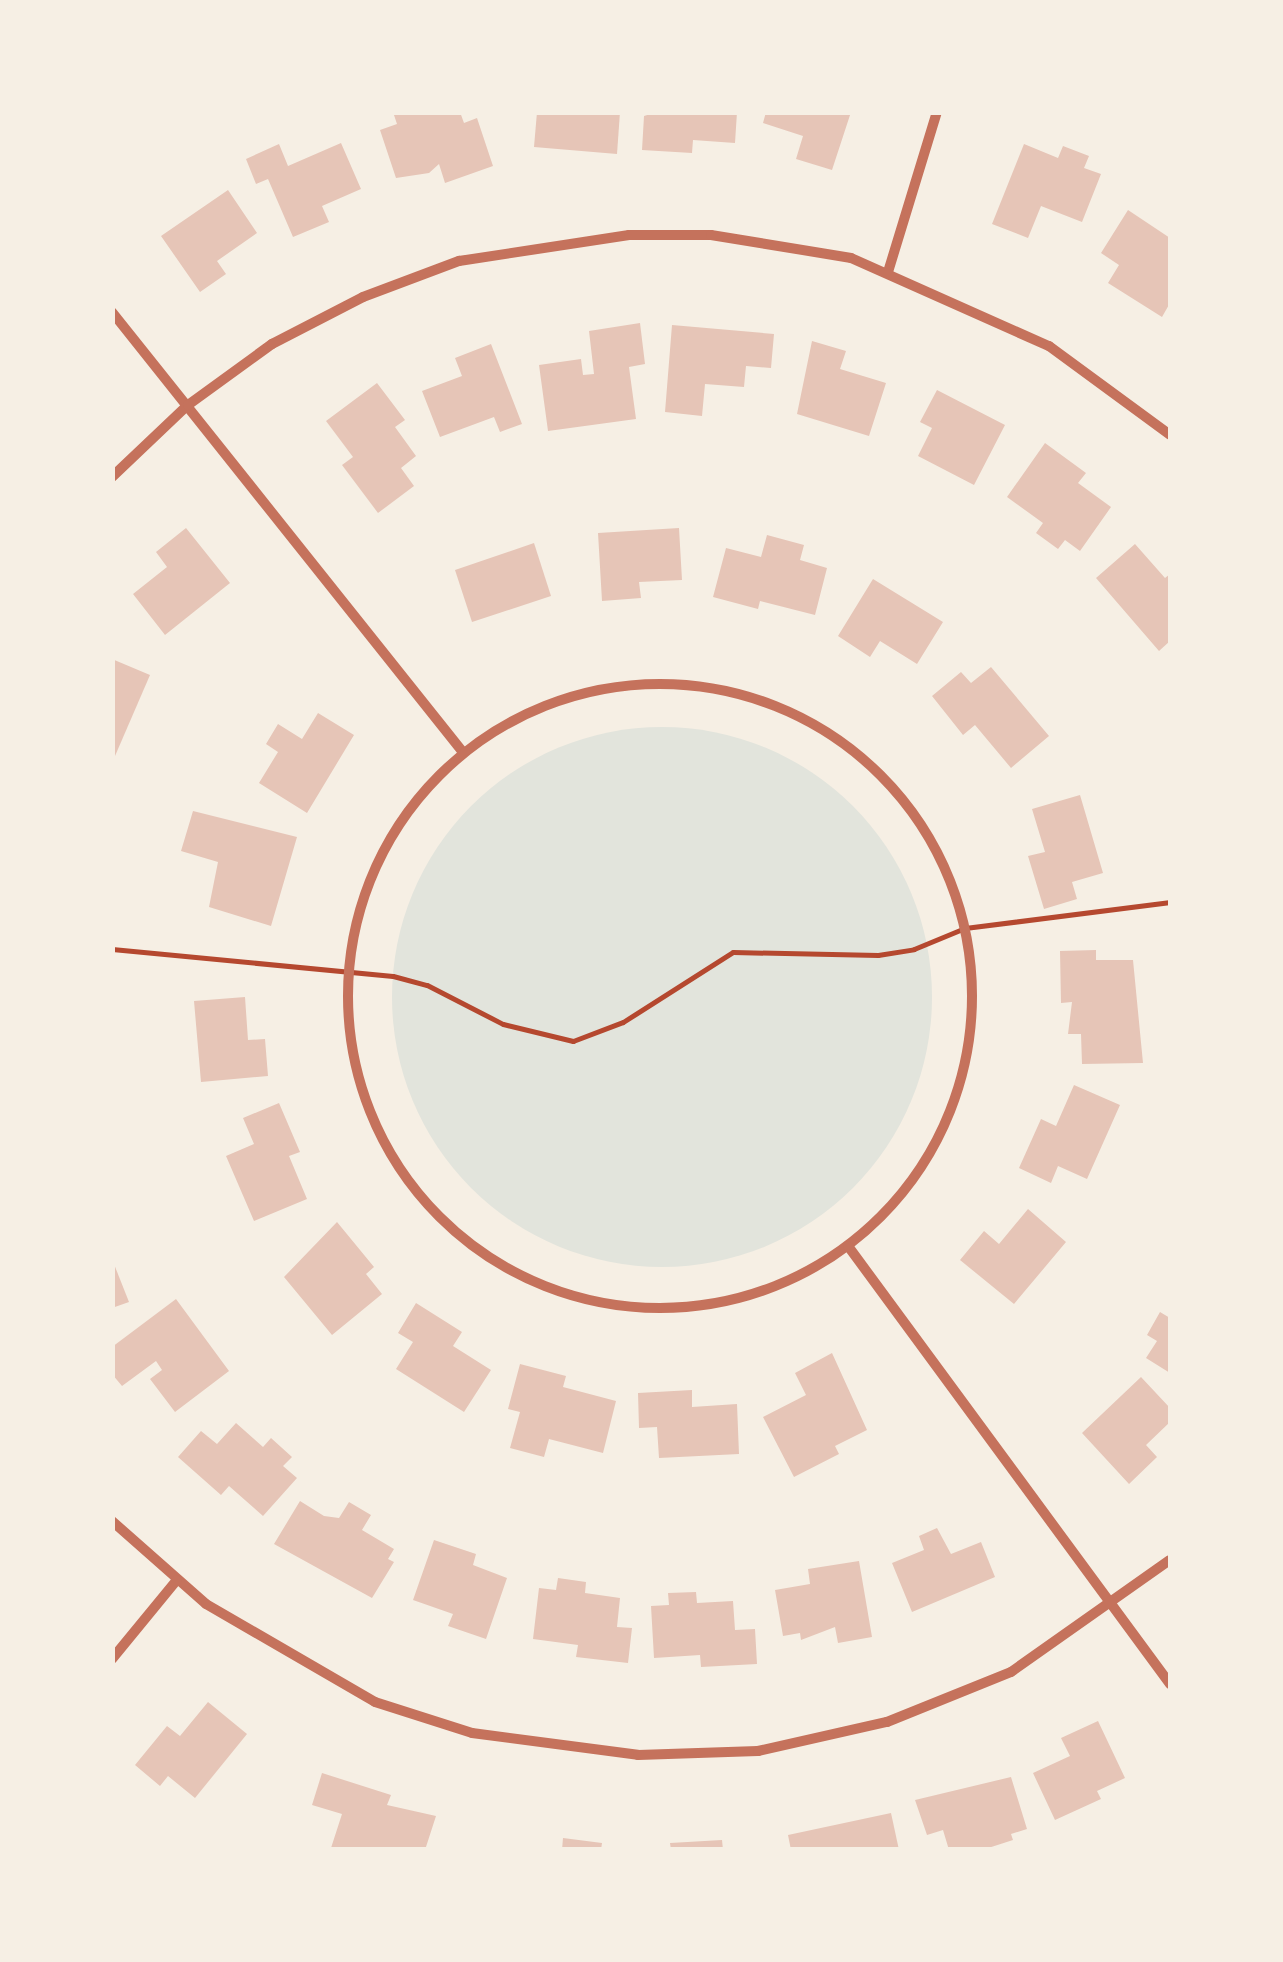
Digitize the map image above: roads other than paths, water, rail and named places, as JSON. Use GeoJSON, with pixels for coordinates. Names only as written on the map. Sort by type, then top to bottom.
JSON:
{"type":"FeatureCollection","features":[{"type":"Feature","properties":{"kind":"street"},"geometry":{"type":"LineString","coordinates":[[888,272],[938,112]]}},
{"type":"Feature","properties":{"kind":"street"},"geometry":{"type":"LineString","coordinates":[[112,477],[188,406],[272,344],[363,297],[459,261],[542,244],[628,235],[711,236],[788,244],[888,272],[1049,346],[1170,434]]}},
{"type":"Feature","properties":{"kind":"street"},"geometry":{"type":"LineString","coordinates":[[112,312],[462,751]]}},
{"type":"Feature","properties":{"kind":"street"},"geometry":{"type":"LineString","coordinates":[[661,681],[738,691],[820,725],[883,775],[922,823],[950,879],[965,928],[972,980],[960,1085],[927,1159],[892,1206],[848,1246],[797,1278],[740,1299],[658,1310],[572,1298],[494,1262],[422,1201],[368,1113],[350,1048],[346,972],[368,878],[415,799],[462,751],[556,698],[661,681]]}},
{"type":"Feature","properties":{"kind":"street"},"geometry":{"type":"LineString","coordinates":[[848,1246],[1170,1684]]}},
{"type":"Feature","properties":{"kind":"street"},"geometry":{"type":"LineString","coordinates":[[112,1521],[176,1580],[261,1639],[375,1702],[472,1733],[638,1755],[758,1751],[887,1722],[1011,1672],[1170,1560]]}},
{"type":"Feature","properties":{"kind":"street"},"geometry":{"type":"LineString","coordinates":[[112,1659],[176,1580]]}}]}
